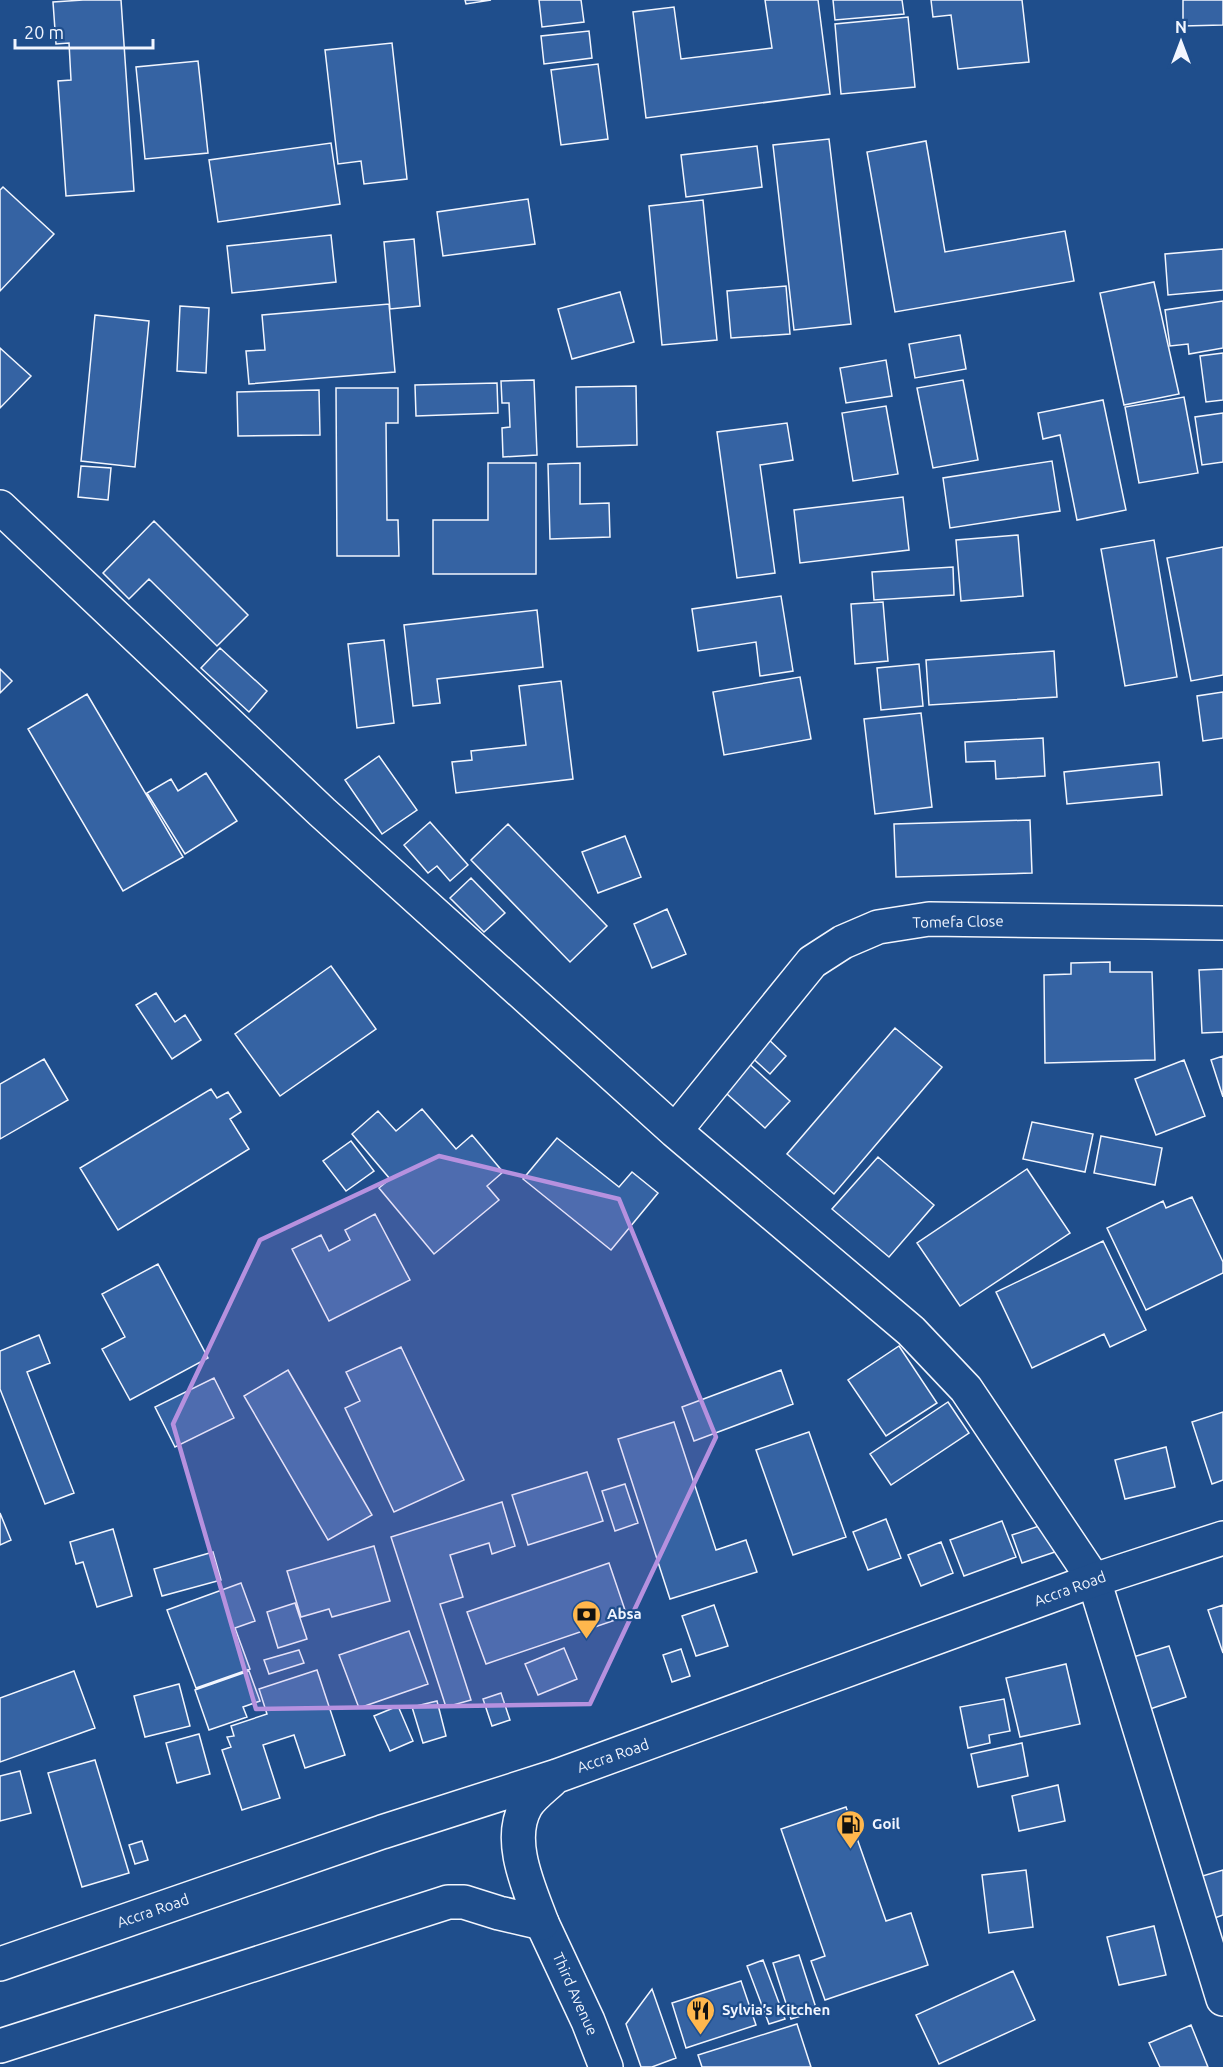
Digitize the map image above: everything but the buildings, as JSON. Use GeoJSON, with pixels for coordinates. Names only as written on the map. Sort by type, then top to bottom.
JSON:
{"type":"FeatureCollection","features":[{"type":"Feature","properties":{"kind":"street"},"geometry":{"type":"LineString","coordinates":[[0,507],[322,812],[675,1131],[911,1331],[966,1389],[1094,1580],[1223,1999]]}},
{"type":"Feature","properties":{"kind":"street","name":"Tomefa Close"},"geometry":{"type":"LineString","coordinates":[[675,1131],[813,962],[843,942],[878,927],[929,920],[1223,923]]}},
{"type":"Feature","properties":{"kind":"street","name":"Accra Road"},"geometry":{"type":"LineString","coordinates":[[0,1964],[382,1832],[557,1776],[1094,1580],[1223,1538]]}},
{"type":"Feature","properties":{"kind":"street","name":"Third Avenue"},"geometry":{"type":"LineString","coordinates":[[557,1776],[526,1805],[519,1824],[520,1863],[542,1923],[588,2021],[606,2067]]}},
{"type":"Feature","properties":{"kind":"street"},"geometry":{"type":"LineString","coordinates":[[0,2046],[448,1902],[464,1902],[542,1923]]}},
{"type":"Feature","properties":{"kind":"highlighted area"},"geometry":{"type":"Polygon","coordinates":[[[439,1156],[619,1199],[716,1437],[590,1704],[256,1709],[173,1424],[260,1240],[439,1156]]]}},
{"type":"Feature","properties":{"kind":"place","name":"Absa"},"geometry":{"type":"Point","coordinates":[586,1640]}},
{"type":"Feature","properties":{"kind":"place","name":"Goil"},"geometry":{"type":"Point","coordinates":[851,1850]}},
{"type":"Feature","properties":{"kind":"place","name":"Sylvia’s Kitchen"},"geometry":{"type":"Point","coordinates":[701,2036]}}]}
